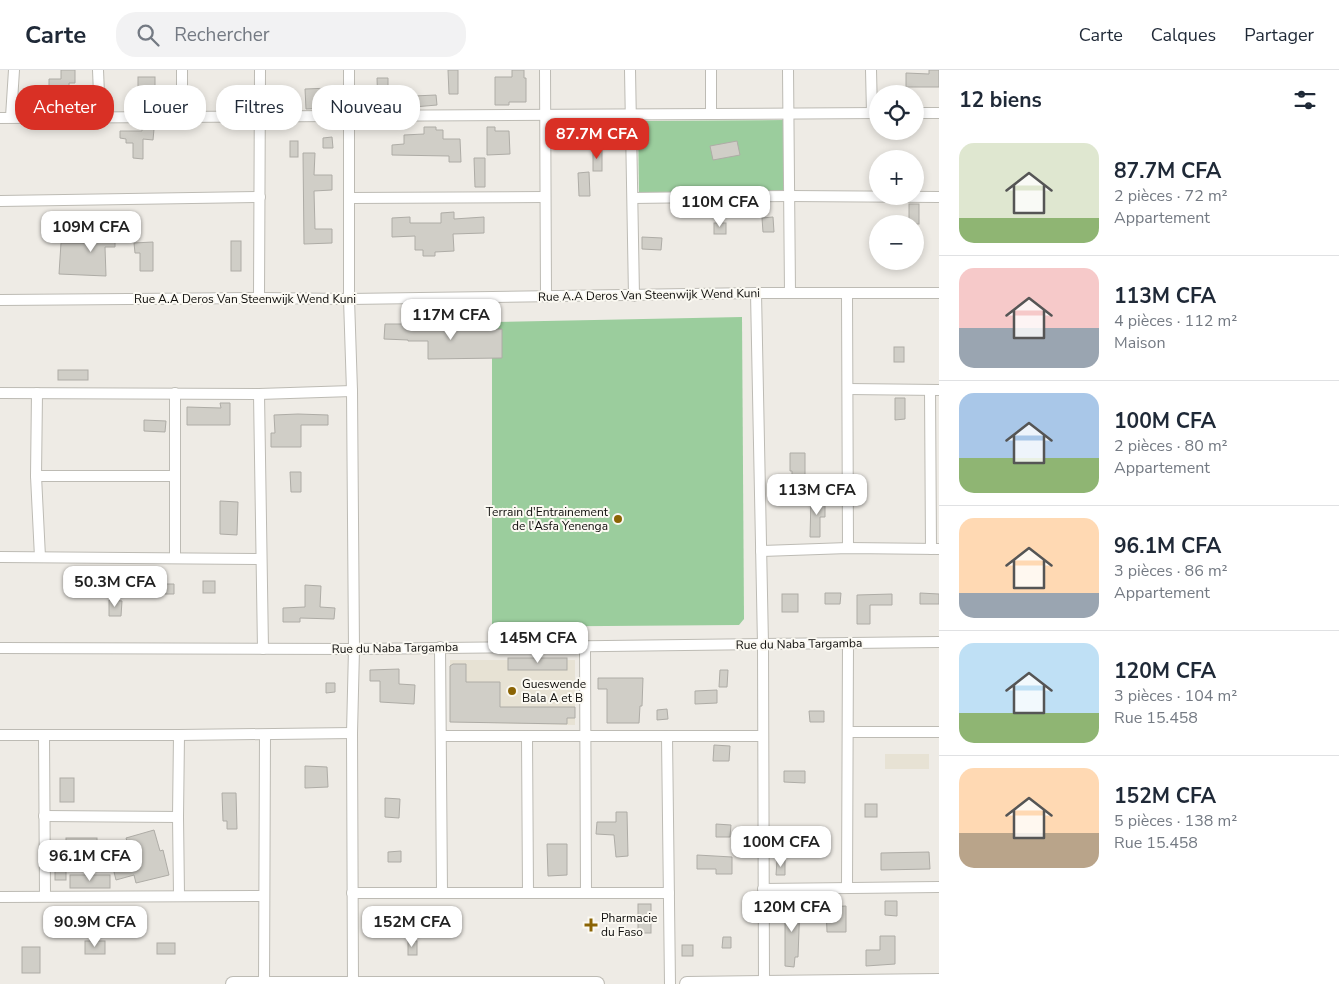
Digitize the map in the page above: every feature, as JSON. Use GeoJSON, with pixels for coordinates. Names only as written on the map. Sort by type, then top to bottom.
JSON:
{"type":"FeatureCollection","features":[{"type":"Feature","properties":{"kind":"main road"},"geometry":{"type":"LineString","coordinates":[[687,984],[919,983],[939,981]]}},
{"type":"Feature","properties":{"kind":"main road"},"geometry":{"type":"LineString","coordinates":[[233,984],[597,984]]}},
{"type":"Feature","properties":{"kind":"street"},"geometry":{"type":"LineString","coordinates":[[11,117],[14,70]]}},
{"type":"Feature","properties":{"kind":"street"},"geometry":{"type":"LineString","coordinates":[[98,70],[99,85]]}},
{"type":"Feature","properties":{"kind":"street"},"geometry":{"type":"LineString","coordinates":[[182,70],[182,85]]}},
{"type":"Feature","properties":{"kind":"street"},"geometry":{"type":"LineString","coordinates":[[260,70],[260,85]]}},
{"type":"Feature","properties":{"kind":"street"},"geometry":{"type":"LineString","coordinates":[[349,70],[349,85]]}},
{"type":"Feature","properties":{"kind":"street"},"geometry":{"type":"LineString","coordinates":[[545,70],[546,297]]}},
{"type":"Feature","properties":{"kind":"street"},"geometry":{"type":"LineString","coordinates":[[630,70],[634,296]]}},
{"type":"Feature","properties":{"kind":"street"},"geometry":{"type":"LineString","coordinates":[[710,70],[711,114]]}},
{"type":"Feature","properties":{"kind":"street"},"geometry":{"type":"LineString","coordinates":[[788,70],[790,293]]}},
{"type":"Feature","properties":{"kind":"street"},"geometry":{"type":"LineString","coordinates":[[871,70],[872,85]]}},
{"type":"Feature","properties":{"kind":"street"},"geometry":{"type":"LineString","coordinates":[[420,116],[869,113]]}},
{"type":"Feature","properties":{"kind":"street"},"geometry":{"type":"LineString","coordinates":[[924,113],[939,113]]}},
{"type":"Feature","properties":{"kind":"street"},"geometry":{"type":"LineString","coordinates":[[0,118],[15,117]]}},
{"type":"Feature","properties":{"kind":"street"},"geometry":{"type":"LineString","coordinates":[[260,130],[260,298]]}},
{"type":"Feature","properties":{"kind":"street"},"geometry":{"type":"LineString","coordinates":[[350,130],[349,299],[352,391],[354,648],[352,733],[353,984]]}},
{"type":"Feature","properties":{"kind":"street"},"geometry":{"type":"LineString","coordinates":[[0,201],[260,197]]}},
{"type":"Feature","properties":{"kind":"street"},"geometry":{"type":"LineString","coordinates":[[350,198],[545,197]]}},
{"type":"Feature","properties":{"kind":"street"},"geometry":{"type":"LineString","coordinates":[[633,198],[939,197]]}},
{"type":"Feature","properties":{"kind":"street"},"geometry":{"type":"LineString","coordinates":[[756,293],[761,551],[764,983]]}},
{"type":"Feature","properties":{"kind":"street","name":"Rue A.A Deros Van Steenwijk Wend Kuni"},"geometry":{"type":"LineString","coordinates":[[0,300],[349,299],[756,293],[939,294]]}},
{"type":"Feature","properties":{"kind":"street"},"geometry":{"type":"LineString","coordinates":[[847,294],[848,548]]}},
{"type":"Feature","properties":{"kind":"street"},"geometry":{"type":"LineString","coordinates":[[761,551],[848,548],[935,549],[934,390],[848,389]]}},
{"type":"Feature","properties":{"kind":"street"},"geometry":{"type":"LineString","coordinates":[[0,393],[260,394],[352,391]]}},
{"type":"Feature","properties":{"kind":"street"},"geometry":{"type":"LineString","coordinates":[[37,393],[36,476],[40,557]]}},
{"type":"Feature","properties":{"kind":"street"},"geometry":{"type":"LineString","coordinates":[[176,393],[176,557]]}},
{"type":"Feature","properties":{"kind":"street"},"geometry":{"type":"LineString","coordinates":[[260,394],[263,649]]}},
{"type":"Feature","properties":{"kind":"street"},"geometry":{"type":"LineString","coordinates":[[36,476],[175,476]]}},
{"type":"Feature","properties":{"kind":"street"},"geometry":{"type":"LineString","coordinates":[[0,557],[261,559]]}},
{"type":"Feature","properties":{"kind":"street","name":"Rue du Naba Targamba"},"geometry":{"type":"LineString","coordinates":[[0,648],[440,648],[939,642]]}},
{"type":"Feature","properties":{"kind":"street"},"geometry":{"type":"LineString","coordinates":[[847,888],[848,643]]}},
{"type":"Feature","properties":{"kind":"street"},"geometry":{"type":"LineString","coordinates":[[584,646],[586,893]]}},
{"type":"Feature","properties":{"kind":"street"},"geometry":{"type":"LineString","coordinates":[[440,648],[442,892]]}},
{"type":"Feature","properties":{"kind":"street"},"geometry":{"type":"LineString","coordinates":[[848,732],[939,732]]}},
{"type":"Feature","properties":{"kind":"street"},"geometry":{"type":"LineString","coordinates":[[0,735],[352,733]]}},
{"type":"Feature","properties":{"kind":"street"},"geometry":{"type":"LineString","coordinates":[[44,735],[45,896]]}},
{"type":"Feature","properties":{"kind":"street"},"geometry":{"type":"LineString","coordinates":[[179,735],[179,895]]}},
{"type":"Feature","properties":{"kind":"street"},"geometry":{"type":"LineString","coordinates":[[264,735],[264,984]]}},
{"type":"Feature","properties":{"kind":"street"},"geometry":{"type":"LineString","coordinates":[[442,736],[763,736]]}},
{"type":"Feature","properties":{"kind":"street"},"geometry":{"type":"LineString","coordinates":[[527,736],[528,892]]}},
{"type":"Feature","properties":{"kind":"street"},"geometry":{"type":"LineString","coordinates":[[667,736],[670,984]]}},
{"type":"Feature","properties":{"kind":"street"},"geometry":{"type":"LineString","coordinates":[[44,816],[178,817]]}},
{"type":"Feature","properties":{"kind":"street"},"geometry":{"type":"LineString","coordinates":[[763,889],[939,887]]}},
{"type":"Feature","properties":{"kind":"street"},"geometry":{"type":"LineString","coordinates":[[352,893],[669,893]]}},
{"type":"Feature","properties":{"kind":"street"},"geometry":{"type":"LineString","coordinates":[[0,896],[263,896]]}},
{"type":"Feature","properties":{"kind":"shaded area","name":"Gueswende Bala A et B"},"geometry":{"type":"Polygon","coordinates":[[[450,660],[575,660],[575,725],[450,722],[450,660]]]}},
{"type":"Feature","properties":{"kind":"shaded area"},"geometry":{"type":"Polygon","coordinates":[[[885,754],[929,754],[929,769],[885,769],[885,754]]]}},
{"type":"Feature","properties":{"kind":"green space"},"geometry":{"type":"Polygon","coordinates":[[[785,120],[786,195],[639,196],[638,121],[785,120]]]}},
{"type":"Feature","properties":{"kind":"green space","name":"Terrain d'Entrainement de l'Asfa Yenenga"},"geometry":{"type":"Polygon","coordinates":[[[742,317],[744,619],[739,625],[492,627],[492,322],[742,317]]]}},
{"type":"Feature","properties":{"kind":"building"},"geometry":{"type":"Polygon","coordinates":[[[61,70],[75,70],[75,83],[69,83],[69,85],[49,85],[49,79],[61,79],[61,70]]]}},
{"type":"Feature","properties":{"kind":"building"},"geometry":{"type":"Polygon","coordinates":[[[448,70],[458,70],[458,94],[449,94],[448,70]]]}},
{"type":"Feature","properties":{"kind":"building"},"geometry":{"type":"Polygon","coordinates":[[[512,70],[524,70],[526,102],[509,102],[509,105],[495,105],[495,77],[512,77],[512,70]]]}},
{"type":"Feature","properties":{"kind":"building"},"geometry":{"type":"Polygon","coordinates":[[[929,70],[939,70],[939,87],[906,85],[906,73],[929,74],[929,70]]]}},
{"type":"Feature","properties":{"kind":"building"},"geometry":{"type":"Polygon","coordinates":[[[138,77],[155,77],[155,85],[138,85],[138,77]]]}},
{"type":"Feature","properties":{"kind":"building"},"geometry":{"type":"Polygon","coordinates":[[[377,78],[388,78],[388,85],[377,85],[377,78]]]}},
{"type":"Feature","properties":{"kind":"building"},"geometry":{"type":"Polygon","coordinates":[[[305,89],[312,89],[312,109],[306,109],[305,89]]]}},
{"type":"Feature","properties":{"kind":"building"},"geometry":{"type":"Polygon","coordinates":[[[436,95],[437,105],[420,106],[420,96],[436,95]]]}},
{"type":"Feature","properties":{"kind":"building"},"geometry":{"type":"Polygon","coordinates":[[[424,127],[436,127],[436,130],[443,130],[443,139],[460,139],[461,162],[449,162],[449,156],[392,155],[392,145],[404,144],[404,135],[424,134],[424,127]]]}},
{"type":"Feature","properties":{"kind":"building"},"geometry":{"type":"Polygon","coordinates":[[[487,127],[495,127],[495,131],[509,131],[510,154],[487,155],[487,127]]]}},
{"type":"Feature","properties":{"kind":"building"},"geometry":{"type":"Polygon","coordinates":[[[154,130],[153,140],[143,139],[143,159],[133,158],[133,143],[126,143],[126,139],[120,138],[120,131],[154,130]]]}},
{"type":"Feature","properties":{"kind":"building"},"geometry":{"type":"Polygon","coordinates":[[[332,137],[333,148],[323,148],[323,138],[332,137]]]}},
{"type":"Feature","properties":{"kind":"building"},"geometry":{"type":"Polygon","coordinates":[[[290,141],[298,141],[298,157],[290,157],[290,141]]]}},
{"type":"Feature","properties":{"kind":"building"},"geometry":{"type":"Polygon","coordinates":[[[737,141],[740,155],[713,160],[710,146],[737,141]]]}},
{"type":"Feature","properties":{"kind":"building"},"geometry":{"type":"Polygon","coordinates":[[[593,149],[602,149],[602,171],[593,171],[593,149]]]}},
{"type":"Feature","properties":{"kind":"building"},"geometry":{"type":"Polygon","coordinates":[[[303,153],[315,153],[314,175],[332,175],[332,190],[314,191],[315,229],[332,229],[332,243],[304,244],[303,153]]]}},
{"type":"Feature","properties":{"kind":"building"},"geometry":{"type":"Polygon","coordinates":[[[474,158],[485,158],[485,187],[475,187],[474,158]]]}},
{"type":"Feature","properties":{"kind":"building"},"geometry":{"type":"Polygon","coordinates":[[[589,172],[590,196],[579,196],[578,173],[589,172]]]}},
{"type":"Feature","properties":{"kind":"building"},"geometry":{"type":"Polygon","coordinates":[[[909,205],[919,205],[919,215],[909,215],[909,205]]]}},
{"type":"Feature","properties":{"kind":"building"},"geometry":{"type":"Polygon","coordinates":[[[454,212],[454,219],[484,217],[484,233],[453,234],[454,251],[435,252],[435,256],[423,256],[423,250],[415,250],[415,236],[392,237],[392,218],[410,217],[410,223],[441,223],[441,213],[454,212]]]}},
{"type":"Feature","properties":{"kind":"building"},"geometry":{"type":"Polygon","coordinates":[[[773,217],[774,232],[763,232],[762,218],[773,217]]]}},
{"type":"Feature","properties":{"kind":"building"},"geometry":{"type":"Polygon","coordinates":[[[109,223],[129,223],[130,239],[115,239],[115,247],[105,247],[106,276],[59,274],[61,243],[95,243],[95,236],[109,235],[109,223]]]}},
{"type":"Feature","properties":{"kind":"building"},"geometry":{"type":"Polygon","coordinates":[[[714,223],[726,223],[726,234],[714,234],[714,223]]]}},
{"type":"Feature","properties":{"kind":"building"},"geometry":{"type":"Polygon","coordinates":[[[642,237],[662,238],[661,250],[642,249],[642,237]]]}},
{"type":"Feature","properties":{"kind":"building"},"geometry":{"type":"Polygon","coordinates":[[[231,241],[241,241],[241,271],[231,271],[231,241]]]}},
{"type":"Feature","properties":{"kind":"building"},"geometry":{"type":"Polygon","coordinates":[[[153,242],[153,271],[140,271],[140,253],[135,253],[134,243],[153,242]]]}},
{"type":"Feature","properties":{"kind":"building"},"geometry":{"type":"Polygon","coordinates":[[[417,323],[417,330],[502,329],[502,358],[428,359],[428,341],[384,339],[385,324],[417,323]]]}},
{"type":"Feature","properties":{"kind":"building"},"geometry":{"type":"Polygon","coordinates":[[[894,347],[904,347],[904,362],[894,362],[894,347]]]}},
{"type":"Feature","properties":{"kind":"building"},"geometry":{"type":"Polygon","coordinates":[[[58,370],[88,370],[88,380],[58,380],[58,370]]]}},
{"type":"Feature","properties":{"kind":"building"},"geometry":{"type":"Polygon","coordinates":[[[895,398],[905,398],[905,419],[895,420],[895,398]]]}},
{"type":"Feature","properties":{"kind":"building"},"geometry":{"type":"Polygon","coordinates":[[[220,403],[230,403],[230,425],[187,425],[187,407],[221,408],[220,403]]]}},
{"type":"Feature","properties":{"kind":"building"},"geometry":{"type":"Polygon","coordinates":[[[274,415],[328,415],[328,425],[301,425],[301,447],[271,447],[271,433],[275,433],[274,415]]]}},
{"type":"Feature","properties":{"kind":"building"},"geometry":{"type":"Polygon","coordinates":[[[144,420],[166,421],[165,432],[144,431],[144,420]]]}},
{"type":"Feature","properties":{"kind":"building"},"geometry":{"type":"Polygon","coordinates":[[[790,453],[805,453],[805,487],[792,487],[790,453]]]}},
{"type":"Feature","properties":{"kind":"building"},"geometry":{"type":"Polygon","coordinates":[[[290,472],[301,472],[301,492],[291,492],[290,472]]]}},
{"type":"Feature","properties":{"kind":"building"},"geometry":{"type":"Polygon","coordinates":[[[811,498],[825,498],[825,517],[820,517],[820,537],[810,537],[811,498]]]}},
{"type":"Feature","properties":{"kind":"building"},"geometry":{"type":"Polygon","coordinates":[[[220,501],[238,502],[237,535],[220,534],[220,501]]]}},
{"type":"Feature","properties":{"kind":"building"},"geometry":{"type":"Polygon","coordinates":[[[203,581],[215,581],[215,593],[203,593],[203,581]]]}},
{"type":"Feature","properties":{"kind":"building"},"geometry":{"type":"Polygon","coordinates":[[[103,582],[104,593],[80,594],[80,583],[103,582]]]}},
{"type":"Feature","properties":{"kind":"building"},"geometry":{"type":"Polygon","coordinates":[[[152,584],[174,584],[174,594],[153,594],[152,584]]]}},
{"type":"Feature","properties":{"kind":"building"},"geometry":{"type":"Polygon","coordinates":[[[305,585],[321,586],[320,607],[335,608],[334,619],[300,618],[300,622],[283,622],[283,608],[305,607],[305,585]]]}},
{"type":"Feature","properties":{"kind":"building"},"geometry":{"type":"Polygon","coordinates":[[[825,593],[841,593],[840,604],[825,604],[825,593]]]}},
{"type":"Feature","properties":{"kind":"building"},"geometry":{"type":"Polygon","coordinates":[[[920,593],[939,594],[939,604],[920,604],[920,593]]]}},
{"type":"Feature","properties":{"kind":"building"},"geometry":{"type":"Polygon","coordinates":[[[782,594],[798,594],[798,612],[782,612],[782,594]]]}},
{"type":"Feature","properties":{"kind":"building"},"geometry":{"type":"Polygon","coordinates":[[[892,594],[892,605],[870,605],[870,624],[857,624],[857,595],[892,594]]]}},
{"type":"Feature","properties":{"kind":"building"},"geometry":{"type":"Polygon","coordinates":[[[109,600],[122,601],[121,616],[109,616],[109,600]]]}},
{"type":"Feature","properties":{"kind":"building"},"geometry":{"type":"Polygon","coordinates":[[[508,658],[567,658],[567,670],[508,670],[508,658]]]}},
{"type":"Feature","properties":{"kind":"building"},"geometry":{"type":"Polygon","coordinates":[[[453,664],[466,664],[466,682],[500,682],[500,707],[575,707],[575,718],[567,718],[567,724],[450,722],[450,666],[453,664]]]}},
{"type":"Feature","properties":{"kind":"building"},"geometry":{"type":"Polygon","coordinates":[[[399,669],[399,684],[415,685],[414,704],[380,702],[380,681],[370,681],[370,670],[399,669]]]}},
{"type":"Feature","properties":{"kind":"building"},"geometry":{"type":"Polygon","coordinates":[[[720,670],[728,670],[727,687],[719,687],[720,670]]]}},
{"type":"Feature","properties":{"kind":"building"},"geometry":{"type":"Polygon","coordinates":[[[598,678],[643,678],[639,723],[607,723],[607,689],[598,689],[598,678]]]}},
{"type":"Feature","properties":{"kind":"building"},"geometry":{"type":"Polygon","coordinates":[[[326,683],[335,683],[335,692],[326,693],[326,683]]]}},
{"type":"Feature","properties":{"kind":"building"},"geometry":{"type":"Polygon","coordinates":[[[717,690],[717,703],[695,704],[695,691],[717,690]]]}},
{"type":"Feature","properties":{"kind":"building"},"geometry":{"type":"Polygon","coordinates":[[[667,709],[668,719],[657,720],[657,710],[667,709]]]}},
{"type":"Feature","properties":{"kind":"building"},"geometry":{"type":"Polygon","coordinates":[[[809,711],[824,711],[824,722],[810,722],[809,711]]]}},
{"type":"Feature","properties":{"kind":"building"},"geometry":{"type":"Polygon","coordinates":[[[714,745],[730,746],[729,761],[713,761],[714,745]]]}},
{"type":"Feature","properties":{"kind":"building"},"geometry":{"type":"Polygon","coordinates":[[[305,766],[327,767],[328,787],[305,788],[305,766]]]}},
{"type":"Feature","properties":{"kind":"building"},"geometry":{"type":"Polygon","coordinates":[[[784,771],[805,771],[805,783],[784,782],[784,771]]]}},
{"type":"Feature","properties":{"kind":"building"},"geometry":{"type":"Polygon","coordinates":[[[60,778],[74,778],[74,802],[60,802],[60,778]]]}},
{"type":"Feature","properties":{"kind":"building"},"geometry":{"type":"Polygon","coordinates":[[[222,793],[236,793],[237,829],[227,829],[227,821],[223,821],[222,793]]]}},
{"type":"Feature","properties":{"kind":"building"},"geometry":{"type":"Polygon","coordinates":[[[385,798],[400,799],[399,818],[385,817],[385,798]]]}},
{"type":"Feature","properties":{"kind":"building"},"geometry":{"type":"Polygon","coordinates":[[[865,804],[877,804],[877,817],[865,817],[865,804]]]}},
{"type":"Feature","properties":{"kind":"building"},"geometry":{"type":"Polygon","coordinates":[[[616,812],[627,812],[628,856],[616,857],[614,835],[596,834],[597,822],[616,822],[616,812]]]}},
{"type":"Feature","properties":{"kind":"building"},"geometry":{"type":"Polygon","coordinates":[[[716,824],[731,825],[730,837],[716,837],[716,824]]]}},
{"type":"Feature","properties":{"kind":"building"},"geometry":{"type":"Polygon","coordinates":[[[154,830],[160,851],[163,850],[169,875],[136,883],[134,875],[116,880],[112,864],[132,858],[126,838],[154,830]]]}},
{"type":"Feature","properties":{"kind":"building"},"geometry":{"type":"Polygon","coordinates":[[[66,838],[97,838],[97,846],[66,846],[66,838]]]}},
{"type":"Feature","properties":{"kind":"building"},"geometry":{"type":"Polygon","coordinates":[[[801,840],[823,840],[823,856],[801,856],[801,840]]]}},
{"type":"Feature","properties":{"kind":"building"},"geometry":{"type":"Polygon","coordinates":[[[547,844],[567,844],[567,875],[548,876],[547,844]]]}},
{"type":"Feature","properties":{"kind":"building"},"geometry":{"type":"Polygon","coordinates":[[[55,846],[66,846],[66,880],[55,880],[55,846]]]}},
{"type":"Feature","properties":{"kind":"building"},"geometry":{"type":"Polygon","coordinates":[[[401,851],[401,862],[388,862],[388,852],[401,851]]]}},
{"type":"Feature","properties":{"kind":"building"},"geometry":{"type":"Polygon","coordinates":[[[929,852],[930,869],[881,870],[881,853],[929,852]]]}},
{"type":"Feature","properties":{"kind":"building"},"geometry":{"type":"Polygon","coordinates":[[[697,855],[732,857],[732,874],[716,874],[716,869],[697,869],[697,855]]]}},
{"type":"Feature","properties":{"kind":"building"},"geometry":{"type":"Polygon","coordinates":[[[777,860],[785,860],[785,875],[776,875],[777,860]]]}},
{"type":"Feature","properties":{"kind":"building"},"geometry":{"type":"Polygon","coordinates":[[[70,875],[110,875],[110,888],[70,888],[70,875]]]}},
{"type":"Feature","properties":{"kind":"building"},"geometry":{"type":"Polygon","coordinates":[[[885,901],[897,901],[897,916],[885,915],[885,901]]]}},
{"type":"Feature","properties":{"kind":"building"},"geometry":{"type":"Polygon","coordinates":[[[785,903],[800,903],[798,957],[795,957],[794,967],[785,966],[785,903]]]}},
{"type":"Feature","properties":{"kind":"building"},"geometry":{"type":"Polygon","coordinates":[[[638,904],[651,904],[651,933],[638,933],[638,904]]]}},
{"type":"Feature","properties":{"kind":"building"},"geometry":{"type":"Polygon","coordinates":[[[846,906],[846,932],[827,932],[826,907],[846,906]]]}},
{"type":"Feature","properties":{"kind":"building"},"geometry":{"type":"Polygon","coordinates":[[[880,936],[895,936],[895,964],[866,966],[866,950],[880,950],[880,936]]]}},
{"type":"Feature","properties":{"kind":"building"},"geometry":{"type":"Polygon","coordinates":[[[723,937],[731,937],[731,948],[722,948],[723,937]]]}},
{"type":"Feature","properties":{"kind":"building"},"geometry":{"type":"Polygon","coordinates":[[[85,941],[105,941],[105,954],[85,954],[85,941]]]}},
{"type":"Feature","properties":{"kind":"building"},"geometry":{"type":"Polygon","coordinates":[[[408,941],[417,941],[417,955],[408,955],[408,941]]]}},
{"type":"Feature","properties":{"kind":"building"},"geometry":{"type":"Polygon","coordinates":[[[157,943],[175,943],[175,954],[157,954],[157,943]]]}},
{"type":"Feature","properties":{"kind":"building"},"geometry":{"type":"Polygon","coordinates":[[[682,945],[693,945],[693,956],[682,956],[682,945]]]}},
{"type":"Feature","properties":{"kind":"building"},"geometry":{"type":"Polygon","coordinates":[[[22,947],[40,947],[40,973],[22,973],[22,947]]]}},
{"type":"Feature","properties":{"kind":"place","name":"Terrain d'Entrainement de l'Asfa Yenenga"},"geometry":{"type":"Point","coordinates":[618,519]}},
{"type":"Feature","properties":{"kind":"place","name":"Gueswende Bala A et B"},"geometry":{"type":"Point","coordinates":[512,691]}},
{"type":"Feature","properties":{"kind":"place","name":"Pharmacie du Faso"},"geometry":{"type":"Point","coordinates":[591,925]}}]}
